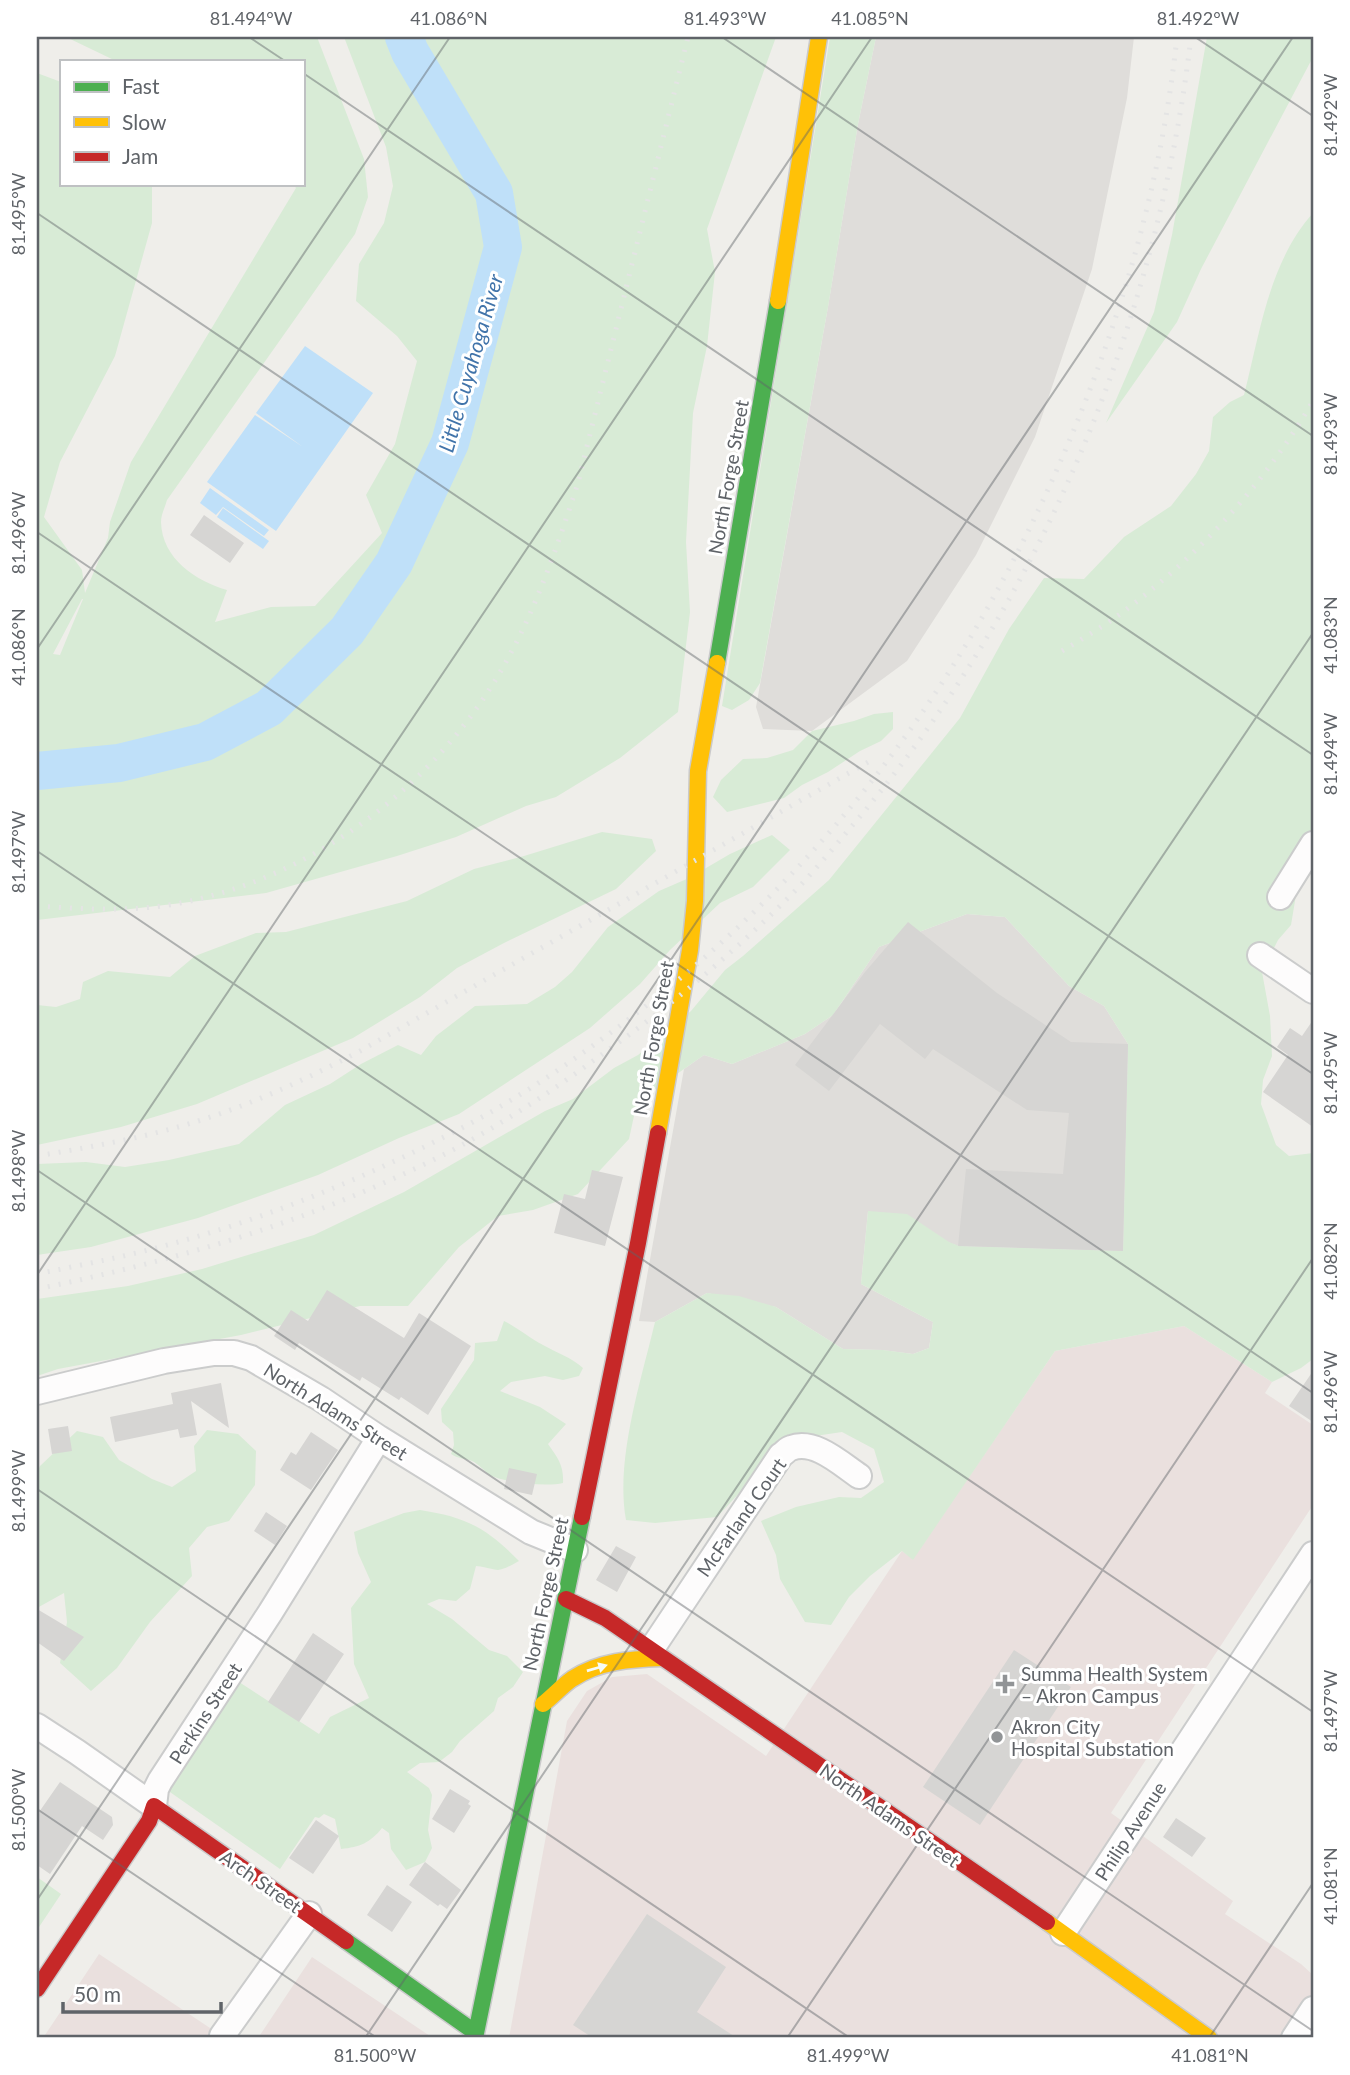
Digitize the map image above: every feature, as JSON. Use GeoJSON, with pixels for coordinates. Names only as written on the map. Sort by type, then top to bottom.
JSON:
{"type":"FeatureCollection","features":[{"type":"Feature","properties":{"kind":"street","name":"North Forge Street"},"geometry":{"type":"LineString","coordinates":[[478,2036],[638,1243],[690,950],[695,901],[698,771],[769,362],[819,37]]}},
{"type":"Feature","properties":{"kind":"street"},"geometry":{"type":"LineString","coordinates":[[1280,897],[1313,844]]}},
{"type":"Feature","properties":{"kind":"street"},"geometry":{"type":"LineString","coordinates":[[1260,955],[1313,992]]}},
{"type":"Feature","properties":{"kind":"street","name":"North Adams Street"},"geometry":{"type":"LineString","coordinates":[[37,1392],[164,1361],[214,1353],[234,1353],[265,1365],[531,1532],[575,1550]]}},
{"type":"Feature","properties":{"kind":"street","name":"Perkins Street"},"geometry":{"type":"LineString","coordinates":[[37,1989],[149,1821],[160,1781],[270,1614],[379,1438]]}},
{"type":"Feature","properties":{"kind":"street","name":"McFarland Court"},"geometry":{"type":"LineString","coordinates":[[657,1654],[781,1455],[791,1448],[808,1446],[825,1453],[859,1476]]}},
{"type":"Feature","properties":{"kind":"street","name":"Philip Avenue"},"geometry":{"type":"LineString","coordinates":[[1063,1933],[1313,1554]]}},
{"type":"Feature","properties":{"kind":"street","name":"North Adams Street"},"geometry":{"type":"LineString","coordinates":[[566,1599],[605,1618],[1063,1933],[1209,2038]]}},
{"type":"Feature","properties":{"kind":"street"},"geometry":{"type":"LineString","coordinates":[[543,1704],[572,1679],[589,1670],[657,1654]]}},
{"type":"Feature","properties":{"kind":"street","name":"Arch Street"},"geometry":{"type":"LineString","coordinates":[[37,1726],[309,1914],[478,2036]]}},
{"type":"Feature","properties":{"kind":"street"},"geometry":{"type":"LineString","coordinates":[[222,2036],[309,1914]]}},
{"type":"Feature","properties":{"kind":"street"},"geometry":{"type":"LineString","coordinates":[[1294,2038],[1313,2009]]}},
{"type":"Feature","properties":{"kind":"shaded area"},"geometry":{"type":"Polygon","coordinates":[[[876,37],[1134,37],[1127,98],[1092,269],[1035,437],[976,555],[907,661],[812,731],[763,729],[756,707],[858,124],[876,37]]]}},
{"type":"Feature","properties":{"kind":"shaded area"},"geometry":{"type":"Polygon","coordinates":[[[967,914],[1005,917],[1069,986],[1104,1006],[1128,1044],[1123,1251],[958,1246],[868,1211],[861,1284],[933,1322],[929,1348],[913,1354],[843,1349],[776,1307],[707,1293],[655,1322],[639,1321],[684,1069],[704,1055],[732,1064],[805,1034],[833,1015],[879,947],[967,914]]]}},
{"type":"Feature","properties":{"kind":"shaded area","name":"Summa Health System – Akron Campus"},"geometry":{"type":"Polygon","coordinates":[[[1184,1326],[1272,1382],[1265,1393],[1313,1425],[1313,1505],[1111,1813],[1233,1901],[1225,1914],[1301,1964],[1313,1975],[1313,2038],[509,2038],[567,1721],[587,1691],[612,1677],[647,1674],[766,1756],[902,1551],[913,1559],[1055,1351],[1184,1326]]]}},
{"type":"Feature","properties":{"kind":"shaded area"},"geometry":{"type":"Polygon","coordinates":[[[99,1954],[225,2038],[43,2038],[99,1954]]]}},
{"type":"Feature","properties":{"kind":"shaded area"},"geometry":{"type":"Polygon","coordinates":[[[312,1957],[433,2038],[258,2038],[312,1957]]]}},
{"type":"Feature","properties":{"kind":"green space"},"geometry":{"type":"Polygon","coordinates":[[[66,37],[317,37],[364,159],[368,197],[355,234],[167,500],[163,511],[163,535],[174,557],[204,581],[227,590],[215,622],[271,607],[315,606],[382,533],[366,495],[395,444],[417,361],[397,336],[356,301],[359,264],[384,223],[393,186],[386,147],[344,37],[776,37],[707,229],[715,272],[707,346],[693,413],[686,542],[690,612],[678,712],[620,758],[556,797],[526,806],[456,837],[266,893],[37,920],[37,73],[60,82],[60,186],[152,186],[152,223],[115,356],[60,462],[44,517],[82,570],[85,593],[108,538],[110,522],[131,462],[296,188],[294,186],[304,186],[304,60],[114,60],[66,37]],[[82,599],[53,654],[60,655],[83,599],[82,599]]]}},
{"type":"Feature","properties":{"kind":"green space"},"geometry":{"type":"Polygon","coordinates":[[[830,37],[876,37],[858,124],[760,683],[749,700],[732,710],[722,706],[830,37]]]}},
{"type":"Feature","properties":{"kind":"green space"},"geometry":{"type":"Polygon","coordinates":[[[1207,37],[1313,37],[1313,57],[1201,269],[1177,322],[1106,423],[1154,312],[1172,235],[1207,37]]]}},
{"type":"Feature","properties":{"kind":"green space"},"geometry":{"type":"Polygon","coordinates":[[[1313,213],[1313,832],[1304,847],[1291,925],[1278,940],[1262,972],[1270,1016],[1272,1056],[1263,1080],[1261,1104],[1276,1145],[1289,1156],[1313,1153],[1313,1359],[1272,1382],[1184,1326],[1055,1351],[913,1560],[902,1551],[870,1576],[849,1597],[831,1625],[805,1622],[780,1579],[776,1555],[761,1521],[796,1507],[839,1497],[861,1498],[884,1482],[874,1449],[842,1432],[815,1436],[783,1446],[717,1517],[655,1523],[626,1520],[624,1472],[627,1447],[655,1322],[707,1293],[739,1296],[776,1307],[843,1349],[913,1354],[929,1348],[933,1322],[861,1284],[868,1211],[907,1214],[959,1246],[1123,1251],[1128,1044],[1104,1006],[1069,986],[1005,917],[967,914],[879,947],[833,1015],[805,1034],[732,1064],[704,1055],[637,1102],[629,1139],[578,1194],[533,1210],[498,1216],[459,1247],[408,1306],[360,1306],[241,1335],[58,1369],[37,1376],[37,1299],[128,1286],[202,1269],[314,1235],[404,1192],[545,1111],[573,1099],[614,1068],[638,1055],[691,1011],[725,970],[829,880],[960,718],[1009,629],[1044,578],[1084,579],[1124,537],[1171,506],[1196,474],[1209,451],[1213,417],[1230,402],[1244,395],[1261,323],[1276,276],[1298,232],[1313,213]]]}},
{"type":"Feature","properties":{"kind":"green space"},"geometry":{"type":"Polygon","coordinates":[[[893,712],[893,729],[881,741],[784,798],[727,812],[713,797],[721,780],[743,759],[767,758],[793,750],[812,731],[874,714],[893,712]]]}},
{"type":"Feature","properties":{"kind":"green space"},"geometry":{"type":"Polygon","coordinates":[[[602,832],[652,839],[656,851],[616,889],[457,968],[420,997],[353,1038],[197,1104],[121,1127],[37,1145],[37,1005],[56,1007],[80,999],[83,982],[108,971],[170,977],[195,956],[256,933],[286,932],[407,901],[474,869],[602,832]]]}},
{"type":"Feature","properties":{"kind":"green space"},"geometry":{"type":"Polygon","coordinates":[[[772,835],[790,850],[753,887],[720,903],[670,950],[640,984],[590,1028],[459,1114],[318,1175],[198,1218],[91,1247],[37,1255],[37,1164],[86,1162],[125,1167],[239,1144],[285,1105],[330,1084],[398,1045],[421,1055],[436,1036],[475,1006],[527,1004],[555,987],[572,972],[608,927],[659,891],[772,835]]]}},
{"type":"Feature","properties":{"kind":"green space"},"geometry":{"type":"Polygon","coordinates":[[[504,1321],[583,1368],[579,1376],[563,1380],[545,1376],[511,1382],[500,1391],[540,1407],[566,1424],[548,1444],[560,1462],[563,1483],[537,1484],[505,1480],[490,1475],[472,1461],[451,1454],[454,1445],[453,1432],[442,1422],[441,1409],[474,1360],[475,1343],[497,1341],[504,1321]]]}},
{"type":"Feature","properties":{"kind":"green space"},"geometry":{"type":"Polygon","coordinates":[[[207,1430],[238,1434],[256,1451],[255,1485],[229,1521],[207,1527],[189,1548],[192,1576],[150,1622],[117,1668],[91,1691],[60,1663],[67,1622],[64,1593],[37,1608],[37,1472],[77,1431],[103,1437],[119,1460],[172,1487],[196,1471],[194,1446],[207,1430]]]}},
{"type":"Feature","properties":{"kind":"green space"},"geometry":{"type":"Polygon","coordinates":[[[420,1510],[450,1516],[475,1526],[486,1532],[519,1561],[501,1570],[476,1566],[470,1589],[456,1601],[439,1599],[427,1604],[452,1619],[489,1650],[507,1656],[523,1672],[513,1687],[498,1698],[494,1711],[460,1741],[452,1752],[439,1762],[420,1763],[407,1772],[429,1788],[432,1795],[428,1830],[432,1848],[425,1862],[406,1870],[391,1849],[389,1833],[382,1828],[364,1843],[341,1849],[335,1819],[324,1814],[319,1818],[315,1817],[280,1869],[167,1790],[239,1682],[319,1734],[330,1717],[369,1698],[354,1664],[351,1608],[371,1582],[358,1553],[354,1532],[404,1513],[420,1510]]]}},
{"type":"Feature","properties":{"kind":"green space"},"geometry":{"type":"Polygon","coordinates":[[[37,1877],[61,1894],[37,1930],[37,1877]]]}},
{"type":"Feature","properties":{"kind":"water"},"geometry":{"type":"Polygon","coordinates":[[[305,346],[373,393],[276,531],[207,482],[255,415],[303,447],[256,413],[305,346]]]}},
{"type":"Feature","properties":{"kind":"water"},"geometry":{"type":"Polygon","coordinates":[[[210,488],[269,530],[264,536],[223,507],[216,515],[200,503],[210,488]]]}},
{"type":"Feature","properties":{"kind":"water"},"geometry":{"type":"Polygon","coordinates":[[[223,508],[269,541],[263,549],[217,517],[223,508]]]}},
{"type":"Feature","properties":{"kind":"building"},"geometry":{"type":"Polygon","coordinates":[[[204,515],[244,543],[230,563],[190,535],[204,515]]]}},
{"type":"Feature","properties":{"kind":"building"},"geometry":{"type":"Polygon","coordinates":[[[908,922],[997,993],[1071,1042],[1128,1044],[1123,1251],[958,1246],[966,1169],[1063,1174],[1069,1113],[1027,1110],[933,1049],[925,1059],[880,1024],[829,1091],[795,1065],[865,972],[908,922]]]}},
{"type":"Feature","properties":{"kind":"building"},"geometry":{"type":"Polygon","coordinates":[[[1313,1020],[1313,1127],[1263,1092],[1288,1055],[1277,1047],[1290,1028],[1302,1036],[1313,1020]]]}},
{"type":"Feature","properties":{"kind":"building"},"geometry":{"type":"Polygon","coordinates":[[[592,1170],[623,1177],[605,1246],[554,1233],[564,1194],[585,1199],[592,1170]]]}},
{"type":"Feature","properties":{"kind":"building"},"geometry":{"type":"Polygon","coordinates":[[[327,1290],[404,1338],[419,1313],[471,1346],[428,1415],[401,1397],[399,1400],[362,1377],[360,1381],[299,1343],[295,1350],[274,1336],[291,1310],[308,1321],[327,1290]]]}},
{"type":"Feature","properties":{"kind":"building"},"geometry":{"type":"Polygon","coordinates":[[[1313,1371],[1313,1422],[1289,1406],[1313,1371]]]}},
{"type":"Feature","properties":{"kind":"building"},"geometry":{"type":"Polygon","coordinates":[[[221,1383],[229,1428],[191,1401],[197,1435],[180,1438],[178,1429],[115,1442],[110,1417],[173,1404],[171,1393],[221,1383]]]}},
{"type":"Feature","properties":{"kind":"building"},"geometry":{"type":"Polygon","coordinates":[[[68,1426],[72,1451],[52,1454],[48,1429],[68,1426]]]}},
{"type":"Feature","properties":{"kind":"building"},"geometry":{"type":"Polygon","coordinates":[[[311,1432],[338,1450],[311,1490],[280,1470],[291,1452],[296,1455],[311,1432]]]}},
{"type":"Feature","properties":{"kind":"building"},"geometry":{"type":"Polygon","coordinates":[[[509,1468],[537,1474],[532,1495],[504,1489],[509,1468]]]}},
{"type":"Feature","properties":{"kind":"building"},"geometry":{"type":"Polygon","coordinates":[[[266,1512],[287,1526],[275,1545],[254,1531],[266,1512]]]}},
{"type":"Feature","properties":{"kind":"building"},"geometry":{"type":"Polygon","coordinates":[[[616,1546],[636,1557],[617,1592],[596,1580],[616,1546]]]}},
{"type":"Feature","properties":{"kind":"building"},"geometry":{"type":"Polygon","coordinates":[[[37,1609],[84,1637],[64,1661],[37,1642],[37,1609]]]}},
{"type":"Feature","properties":{"kind":"building"},"geometry":{"type":"Polygon","coordinates":[[[313,1633],[344,1654],[299,1722],[268,1702],[313,1633]]]}},
{"type":"Feature","properties":{"kind":"building","name":"Akron City Hospital Substation"},"geometry":{"type":"Polygon","coordinates":[[[1014,1650],[1071,1687],[980,1825],[923,1787],[1014,1650]]]}},
{"type":"Feature","properties":{"kind":"building"},"geometry":{"type":"Polygon","coordinates":[[[60,1782],[112,1817],[113,1825],[103,1840],[82,1826],[50,1874],[37,1865],[37,1815],[60,1782]]]}},
{"type":"Feature","properties":{"kind":"building"},"geometry":{"type":"Polygon","coordinates":[[[450,1789],[470,1801],[468,1804],[471,1806],[454,1833],[432,1819],[450,1789]]]}},
{"type":"Feature","properties":{"kind":"building"},"geometry":{"type":"Polygon","coordinates":[[[1176,1818],[1206,1838],[1192,1857],[1163,1837],[1176,1818]]]}},
{"type":"Feature","properties":{"kind":"building"},"geometry":{"type":"Polygon","coordinates":[[[316,1820],[339,1836],[313,1874],[289,1858],[316,1820]]]}},
{"type":"Feature","properties":{"kind":"building"},"geometry":{"type":"Polygon","coordinates":[[[425,1862],[461,1890],[447,1909],[440,1904],[438,1906],[409,1885],[425,1862]]]}},
{"type":"Feature","properties":{"kind":"building"},"geometry":{"type":"Polygon","coordinates":[[[387,1885],[412,1902],[392,1932],[367,1915],[387,1885]]]}},
{"type":"Feature","properties":{"kind":"building"},"geometry":{"type":"Polygon","coordinates":[[[647,1914],[726,1967],[697,2012],[737,2038],[593,2038],[573,2025],[647,1914]]]}},
{"type":"Feature","properties":{"kind":"waterway","name":"Little Cuyahoga River"},"geometry":{"type":"LineString","coordinates":[[37,771],[119,763],[205,742],[269,708],[347,631],[394,563],[450,443],[503,247],[494,193],[410,52],[404,37]]}},
{"type":"Feature","properties":{"kind":"railway"},"geometry":{"type":"LineString","coordinates":[[37,906],[106,909],[158,907],[226,891],[276,873],[323,849],[368,819],[409,785],[446,747],[479,705],[507,660],[538,595],[578,483],[688,37]]}},
{"type":"Feature","properties":{"kind":"railway"},"geometry":{"type":"LineString","coordinates":[[37,1274],[152,1249],[266,1214],[376,1169],[473,1122],[546,1078],[638,1012],[714,949],[783,882],[847,811],[906,736],[959,657],[1006,574],[1049,487],[1087,397],[1132,265],[1155,175],[1177,37]]}},
{"type":"Feature","properties":{"kind":"railway"},"geometry":{"type":"LineString","coordinates":[[37,1289],[141,1265],[242,1237],[340,1201],[437,1158],[546,1094],[656,1014],[747,937],[809,876],[863,813],[928,728],[986,639],[1038,546],[1082,449],[1120,349],[1151,246],[1175,142],[1191,37]]}},
{"type":"Feature","properties":{"kind":"railway"},"geometry":{"type":"LineString","coordinates":[[1062,651],[1145,595],[1200,546],[1273,462],[1313,401]]}},
{"type":"Feature","properties":{"kind":"railway"},"geometry":{"type":"LineString","coordinates":[[37,1156],[126,1140],[202,1120],[271,1094],[316,1073],[360,1051],[870,761]]}},
{"type":"Feature","properties":{"kind":"traffic: fast"},"geometry":{"type":"LineString","coordinates":[[717,663],[778,301]]}},
{"type":"Feature","properties":{"kind":"traffic: fast"},"geometry":{"type":"LineString","coordinates":[[475,2038],[582,1517]]}},
{"type":"Feature","properties":{"kind":"traffic: fast"},"geometry":{"type":"LineString","coordinates":[[346,1941],[476,2033]]}},
{"type":"Feature","properties":{"kind":"traffic: slow"},"geometry":{"type":"LineString","coordinates":[[778,301],[819,37]]}},
{"type":"Feature","properties":{"kind":"traffic: slow"},"geometry":{"type":"LineString","coordinates":[[658,1133],[690,950],[695,901],[698,771],[717,663]]}},
{"type":"Feature","properties":{"kind":"traffic: slow"},"geometry":{"type":"LineString","coordinates":[[543,1704],[572,1679],[593,1668],[627,1660],[662,1658]]}},
{"type":"Feature","properties":{"kind":"traffic: slow"},"geometry":{"type":"LineString","coordinates":[[1047,1922],[1209,2038]]}},
{"type":"Feature","properties":{"kind":"traffic: jam"},"geometry":{"type":"LineString","coordinates":[[582,1517],[658,1133]]}},
{"type":"Feature","properties":{"kind":"traffic: jam"},"geometry":{"type":"LineString","coordinates":[[566,1599],[605,1618],[1047,1922]]}},
{"type":"Feature","properties":{"kind":"traffic: jam"},"geometry":{"type":"LineString","coordinates":[[37,1989],[149,1821],[154,1806],[346,1941]]}},
{"type":"Feature","properties":{"kind":"place","name":"Summa Health System – Akron Campus"},"geometry":{"type":"Point","coordinates":[1005,1684]}},
{"type":"Feature","properties":{"kind":"place","name":"Akron City Hospital Substation"},"geometry":{"type":"Point","coordinates":[997,1737]}}]}
